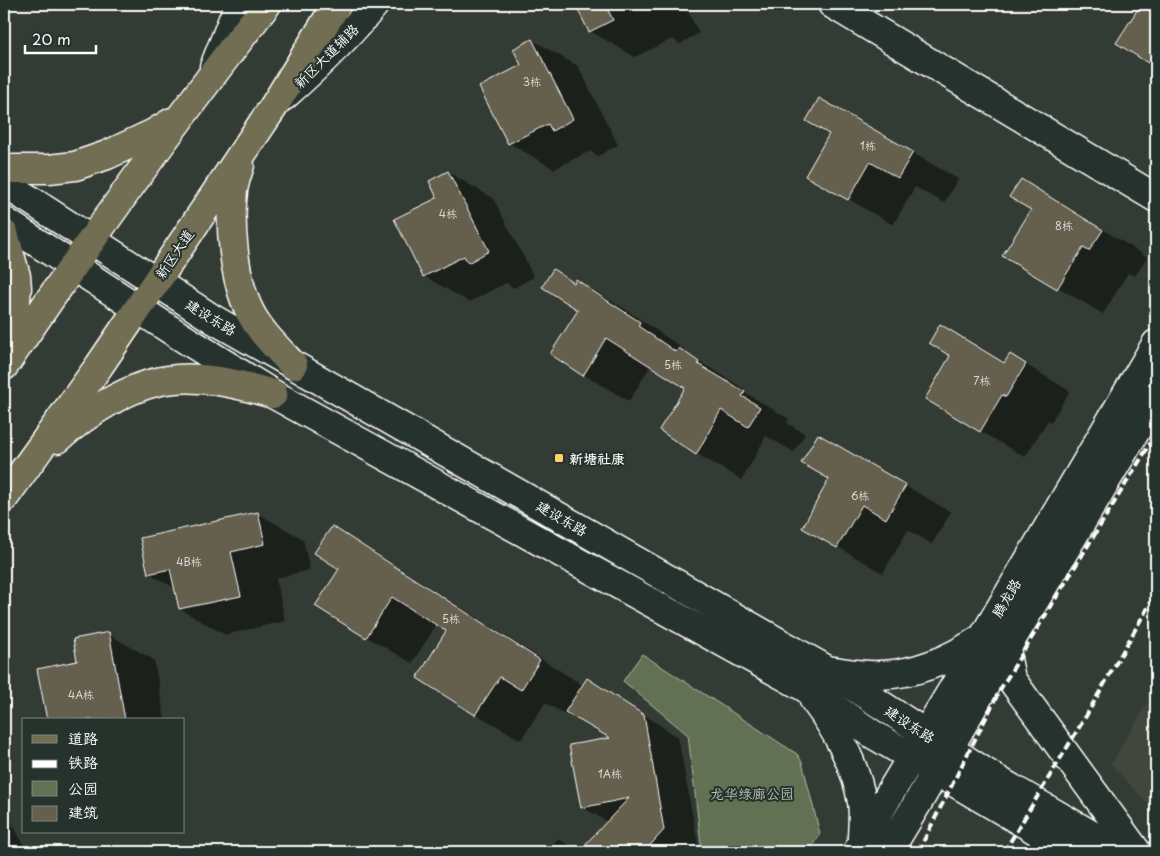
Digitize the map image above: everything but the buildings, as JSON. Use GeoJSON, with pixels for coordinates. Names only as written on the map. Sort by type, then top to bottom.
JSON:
{"type":"FeatureCollection","features":[{"type":"Feature","properties":{"kind":"main road"},"geometry":{"type":"LineString","coordinates":[[210,77],[239,4]]}},
{"type":"Feature","properties":{"kind":"main road"},"geometry":{"type":"LineString","coordinates":[[8,360],[182,115],[267,4]]}},
{"type":"Feature","properties":{"kind":"main road","name":"新区大道"},"geometry":{"type":"LineString","coordinates":[[4,498],[99,366],[156,282],[274,106],[337,4]]}},
{"type":"Feature","properties":{"kind":"main road","name":"新区大道辅路"},"geometry":{"type":"LineString","coordinates":[[274,106],[328,56],[375,4]]}},
{"type":"Feature","properties":{"kind":"main road"},"geometry":{"type":"LineString","coordinates":[[832,4],[1156,198]]}},
{"type":"Feature","properties":{"kind":"main road"},"geometry":{"type":"LineString","coordinates":[[4,169],[49,169],[75,166],[107,155],[154,133],[182,115]]}},
{"type":"Feature","properties":{"kind":"main road"},"geometry":{"type":"LineString","coordinates":[[248,145],[239,167],[233,190],[232,213],[233,241],[242,292],[250,313],[293,365]]}},
{"type":"Feature","properties":{"kind":"main road","name":"建设东路"},"geometry":{"type":"LineString","coordinates":[[4,183],[213,319],[829,671],[926,734],[942,760],[1073,852]]}},
{"type":"Feature","properties":{"kind":"main road","name":"建设东路"},"geometry":{"type":"LineString","coordinates":[[4,221],[180,336],[273,394],[804,687],[874,735],[912,757],[942,760],[994,778],[1121,852]]}},
{"type":"Feature","properties":{"kind":"main road"},"geometry":{"type":"LineString","coordinates":[[4,234],[16,276],[17,288],[8,360]]}},
{"type":"Feature","properties":{"kind":"main road","name":"腾龙路"},"geometry":{"type":"LineString","coordinates":[[888,852],[942,760],[995,642],[1156,344]]}},
{"type":"Feature","properties":{"kind":"main road"},"geometry":{"type":"LineString","coordinates":[[24,471],[64,433],[87,415],[117,397],[149,384],[167,380],[205,379],[233,383],[273,394]]}},
{"type":"Feature","properties":{"kind":"main road","name":"腾龙路"},"geometry":{"type":"LineString","coordinates":[[859,848],[926,734],[995,642],[1156,397]]}},
{"type":"Feature","properties":{"kind":"main road"},"geometry":{"type":"LineString","coordinates":[[829,671],[880,675],[900,674],[927,668],[966,649],[995,642],[1007,659],[1011,679],[1136,852]]}},
{"type":"Feature","properties":{"kind":"main road"},"geometry":{"type":"LineString","coordinates":[[804,687],[836,731],[851,765],[862,802],[859,848]]}},
{"type":"Feature","properties":{"kind":"shaded area"},"geometry":{"type":"Polygon","coordinates":[[[1156,689],[1156,813],[1111,764],[1156,689]]]}},
{"type":"Feature","properties":{"kind":"green space","name":"龙华绿廊公园"},"geometry":{"type":"Polygon","coordinates":[[[642,654],[797,754],[802,762],[820,834],[808,852],[702,852],[688,735],[623,681],[642,654]]]}},
{"type":"Feature","properties":{"kind":"railway"},"geometry":{"type":"LineString","coordinates":[[918,852],[1001,688],[1156,434]]}},
{"type":"Feature","properties":{"kind":"railway"},"geometry":{"type":"LineString","coordinates":[[1004,852],[1086,716],[1156,593]]}},
{"type":"Feature","properties":{"kind":"place","name":"新塘社康"},"geometry":{"type":"Point","coordinates":[559,458]}}]}
